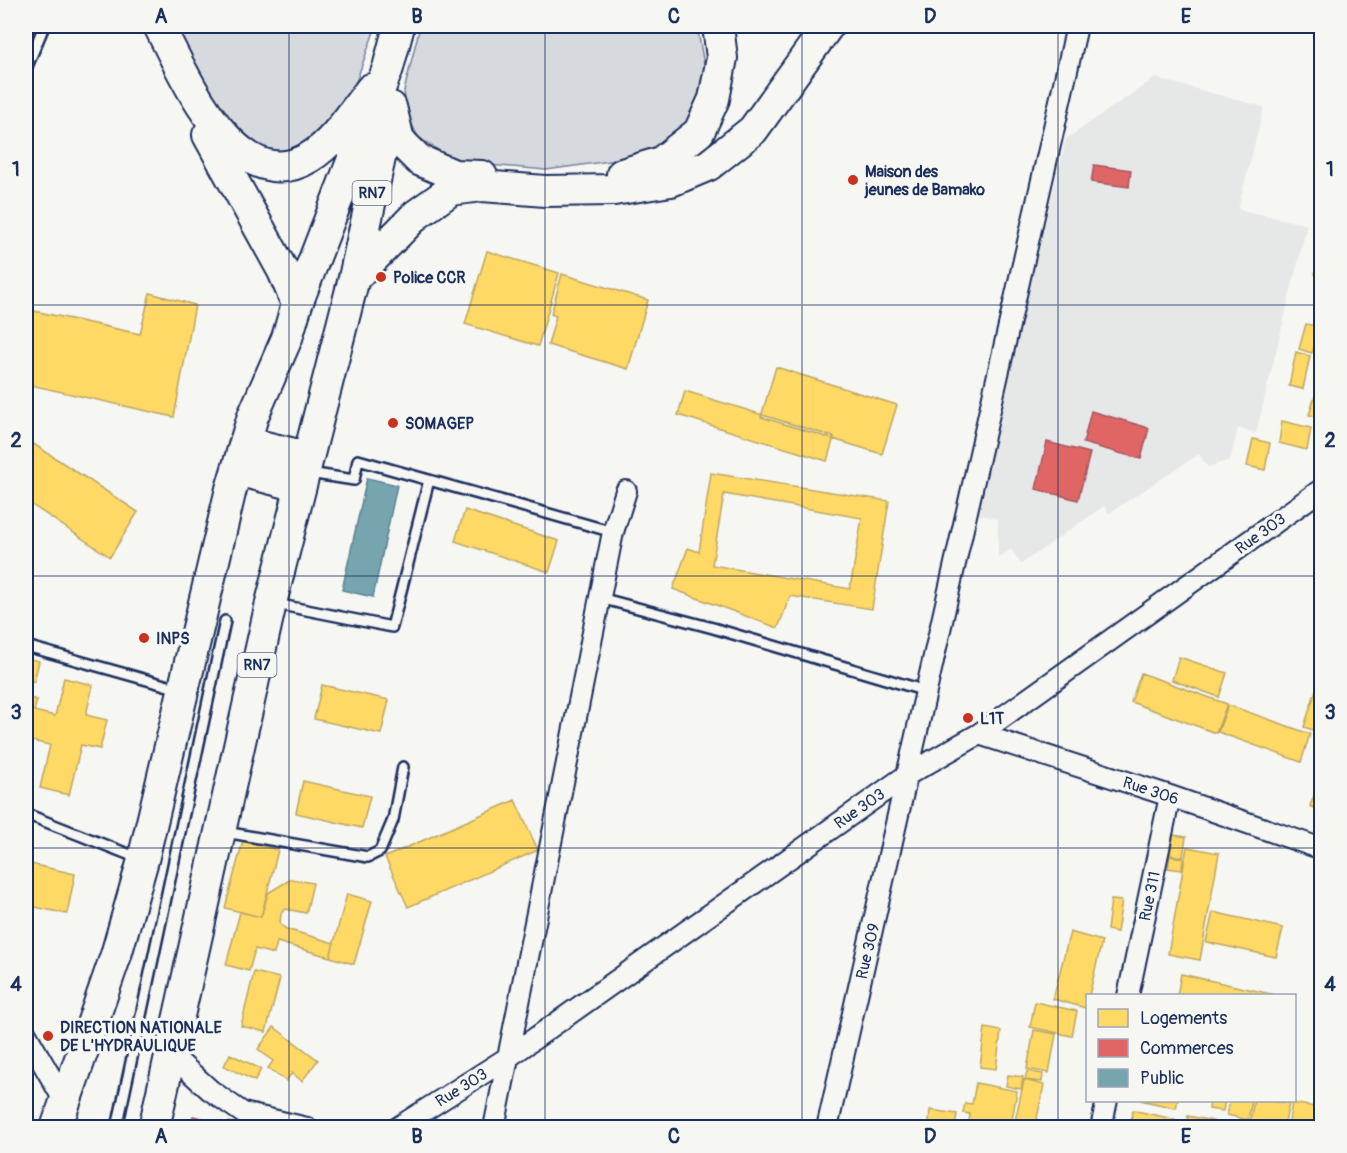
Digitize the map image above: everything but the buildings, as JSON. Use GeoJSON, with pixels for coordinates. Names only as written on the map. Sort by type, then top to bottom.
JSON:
{"type":"FeatureCollection","features":[{"type":"Feature","properties":{"kind":"main road"},"geometry":{"type":"LineString","coordinates":[[145,26],[240,189],[297,304]]}},
{"type":"Feature","properties":{"kind":"main road"},"geometry":{"type":"LineString","coordinates":[[159,26],[206,113],[226,141],[243,154],[279,168],[296,165],[312,156],[327,142],[388,68]]}},
{"type":"Feature","properties":{"kind":"main road","name":"RN7"},"geometry":{"type":"LineString","coordinates":[[154,1128],[271,603],[354,278],[391,107],[388,68],[399,26]]}},
{"type":"Feature","properties":{"kind":"main road"},"geometry":{"type":"LineString","coordinates":[[391,107],[399,140],[419,160],[454,175],[546,180],[620,175],[661,162],[699,132],[714,99],[722,58],[718,26]]}},
{"type":"Feature","properties":{"kind":"main road"},"geometry":{"type":"LineString","coordinates":[[354,278],[416,215],[451,190],[482,186],[545,191],[614,190],[671,181],[709,165],[753,130],[828,26]]}},
{"type":"Feature","properties":{"kind":"main road"},"geometry":{"type":"LineString","coordinates":[[60,1115],[116,954],[143,860],[209,576],[253,416],[287,338],[297,304],[388,68]]}},
{"type":"Feature","properties":{"kind":"main road"},"geometry":{"type":"LineString","coordinates":[[241,456],[303,472]]}},
{"type":"Feature","properties":{"kind":"street","name":"Rue 309"},"geometry":{"type":"LineString","coordinates":[[827,1128],[1077,26]]}},
{"type":"Feature","properties":{"kind":"street","name":"Rue 303"},"geometry":{"type":"LineString","coordinates":[[397,1128],[507,1058],[907,775],[979,734],[1322,489]]}},
{"type":"Feature","properties":{"kind":"street"},"geometry":{"type":"LineString","coordinates":[[494,1128],[613,532],[626,491]]}},
{"type":"Feature","properties":{"kind":"street","name":"Rue 306"},"geometry":{"type":"LineString","coordinates":[[979,734],[1170,796],[1322,849]]}},
{"type":"Feature","properties":{"kind":"street","name":"Rue 311"},"geometry":{"type":"LineString","coordinates":[[1128,994],[1170,796]]}},
{"type":"Feature","properties":{"kind":"street"},"geometry":{"type":"LineString","coordinates":[[26,1034],[60,1115]]}},
{"type":"Feature","properties":{"kind":"street"},"geometry":{"type":"LineString","coordinates":[[170,1054],[210,1090],[243,1113],[307,1128]]}},
{"type":"Feature","properties":{"kind":"street"},"geometry":{"type":"LineString","coordinates":[[1101,1128],[1107,1102]]}},
{"type":"Feature","properties":{"kind":"lane"},"geometry":{"type":"LineString","coordinates":[[26,69],[44,26]]}},
{"type":"Feature","properties":{"kind":"lane"},"geometry":{"type":"LineString","coordinates":[[303,472],[354,480],[358,460],[613,532]]}},
{"type":"Feature","properties":{"kind":"lane"},"geometry":{"type":"LineString","coordinates":[[271,603],[392,627],[429,480]]}},
{"type":"Feature","properties":{"kind":"lane"},"geometry":{"type":"LineString","coordinates":[[600,598],[712,628],[926,691]]}},
{"type":"Feature","properties":{"kind":"lane"},"geometry":{"type":"LineString","coordinates":[[117,1128],[225,621]]}},
{"type":"Feature","properties":{"kind":"lane"},"geometry":{"type":"LineString","coordinates":[[26,646],[184,691]]}},
{"type":"Feature","properties":{"kind":"lane"},"geometry":{"type":"LineString","coordinates":[[220,831],[368,857],[380,851],[393,820],[404,767]]}},
{"type":"Feature","properties":{"kind":"lane"},"geometry":{"type":"LineString","coordinates":[[26,814],[143,860]]}},
{"type":"Feature","properties":{"kind":"shaded area"},"geometry":{"type":"Polygon","coordinates":[[[174,26],[376,26],[352,93],[301,151],[275,159],[233,130],[174,26]]]}},
{"type":"Feature","properties":{"kind":"shaded area"},"geometry":{"type":"Polygon","coordinates":[[[420,26],[697,26],[705,70],[691,122],[653,155],[546,170],[456,162],[418,137],[407,114],[404,91],[420,26]]]}},
{"type":"Feature","properties":{"kind":"shaded area"},"geometry":{"type":"Polygon","coordinates":[[[1155,78],[1264,107],[1238,209],[1307,225],[1256,433],[1238,428],[1230,460],[1208,467],[1199,454],[1109,513],[1104,506],[1021,564],[1011,549],[998,558],[998,519],[974,513],[1066,139],[1155,78]]]}},
{"type":"Feature","properties":{"kind":"place","name":"Maison des jeunes de Bamako"},"geometry":{"type":"Point","coordinates":[853,180]}},
{"type":"Feature","properties":{"kind":"place","name":"Police CCR"},"geometry":{"type":"Point","coordinates":[381,277]}},
{"type":"Feature","properties":{"kind":"place","name":"SOMAGEP"},"geometry":{"type":"Point","coordinates":[393,423]}},
{"type":"Feature","properties":{"kind":"place","name":"INPS"},"geometry":{"type":"Point","coordinates":[144,638]}},
{"type":"Feature","properties":{"kind":"place","name":"L1T"},"geometry":{"type":"Point","coordinates":[968,718]}},
{"type":"Feature","properties":{"kind":"place","name":"DIRECTION NATIONALE DE L'HYDRAULIQUE"},"geometry":{"type":"Point","coordinates":[48,1036]}}]}
